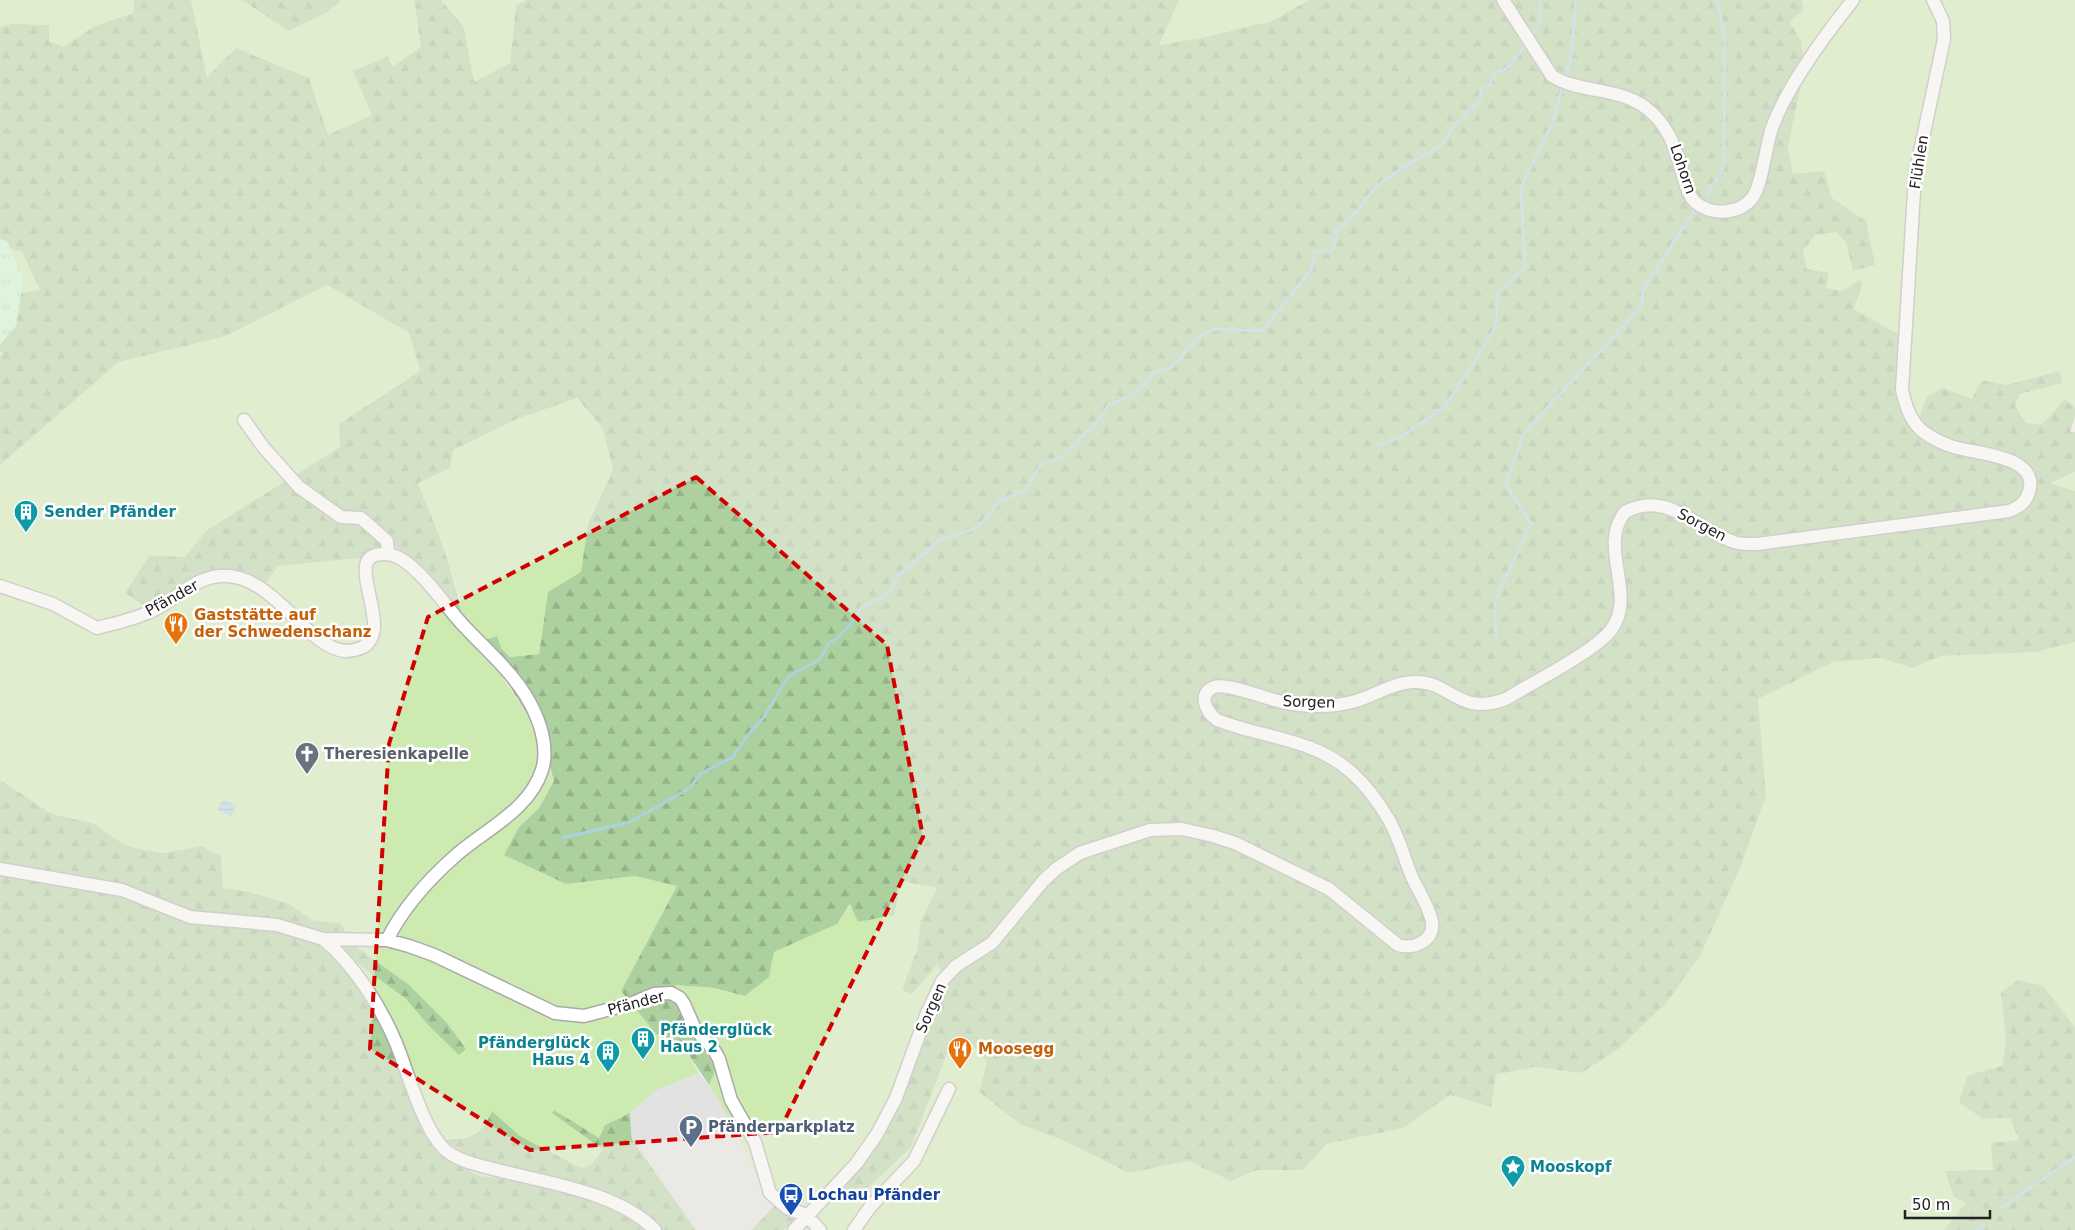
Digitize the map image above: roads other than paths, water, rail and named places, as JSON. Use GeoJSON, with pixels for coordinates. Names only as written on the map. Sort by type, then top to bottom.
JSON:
{"type":"FeatureCollection","features":[{"type":"Feature","properties":{"kind":"street","name":"Lohorn"},"geometry":{"type":"LineString","coordinates":[[1503,0],[1524,36],[1550,74],[1557,79],[1623,96],[1654,114],[1669,132],[1688,191],[1694,201],[1708,210],[1717,213],[1744,205],[1752,197],[1759,184],[1772,128],[1785,100],[1836,21],[1853,0]]}},
{"type":"Feature","properties":{"kind":"street","name":"Flühlen"},"geometry":{"type":"LineString","coordinates":[[1905,328],[1915,175],[1944,39],[1943,21],[1933,0]]}},
{"type":"Feature","properties":{"kind":"street","name":"Sorgen"},"geometry":{"type":"LineString","coordinates":[[806,1215],[851,1171],[877,1134],[896,1098],[913,1050],[942,981],[956,966],[992,943],[1050,874],[1080,853],[1150,830],[1182,829],[1235,843],[1329,889],[1398,945],[1411,947],[1422,944],[1431,930],[1429,911],[1389,821],[1362,782],[1340,763],[1317,750],[1217,720],[1206,708],[1205,696],[1213,688],[1227,686],[1278,702],[1324,706],[1355,701],[1394,686],[1414,682],[1438,688],[1457,699],[1477,706],[1491,705],[1506,699],[1591,647],[1611,630],[1616,622],[1620,601],[1614,548],[1615,533],[1625,512],[1643,504],[1675,510],[1729,540],[1745,544],[2017,508],[2028,495],[2029,486],[2029,478],[2020,465],[1999,457],[1957,448],[1936,440],[1916,426],[1910,417],[1902,390],[1905,328]]}},
{"type":"Feature","properties":{"kind":"street"},"geometry":{"type":"LineString","coordinates":[[244,420],[264,448],[299,487],[341,518],[361,518],[387,541],[388,554],[402,559],[422,578],[462,624],[513,677],[534,711],[542,734],[544,752],[542,768],[526,800],[455,856],[423,887],[396,924],[387,940]]}},
{"type":"Feature","properties":{"kind":"street","name":"Pfänder"},"geometry":{"type":"LineString","coordinates":[[0,586],[53,604],[97,628],[143,615],[158,608],[175,595],[206,580],[220,576],[233,577],[250,583],[276,600],[329,646],[352,651],[368,644],[375,630],[373,608],[365,579],[366,564],[374,555],[388,554]]}},
{"type":"Feature","properties":{"kind":"street","name":"Pfänder"},"geometry":{"type":"LineString","coordinates":[[0,869],[122,890],[190,917],[277,925],[323,938],[387,940],[434,955],[555,1013],[576,1016],[593,1014],[664,992],[680,998],[695,1030],[714,1050],[719,1059],[729,1094],[756,1142],[770,1192],[787,1208],[806,1215]]}},
{"type":"Feature","properties":{"kind":"street","name":"Pfänder"},"geometry":{"type":"LineString","coordinates":[[323,938],[338,950],[382,1014],[396,1041],[428,1125],[440,1145],[465,1161],[604,1199],[631,1211],[654,1230]]}},
{"type":"Feature","properties":{"kind":"street"},"geometry":{"type":"LineString","coordinates":[[854,1230],[870,1208],[914,1161],[949,1089]]}},
{"type":"Feature","properties":{"kind":"street"},"geometry":{"type":"LineString","coordinates":[[794,1230],[806,1215],[820,1230]]}},
{"type":"Feature","properties":{"kind":"water"},"geometry":{"type":"Polygon","coordinates":[[[225,800],[236,806],[231,816],[217,810],[222,801],[225,800]]]}},
{"type":"Feature","properties":{"kind":"waterway"},"geometry":{"type":"LineString","coordinates":[[1531,39],[1541,20],[1540,0]]}},
{"type":"Feature","properties":{"kind":"waterway"},"geometry":{"type":"LineString","coordinates":[[1565,79],[1572,52],[1576,0]]}},
{"type":"Feature","properties":{"kind":"waterway"},"geometry":{"type":"LineString","coordinates":[[1706,196],[1724,167],[1725,40],[1717,0]]}},
{"type":"Feature","properties":{"kind":"waterway"},"geometry":{"type":"LineString","coordinates":[[562,838],[630,822],[690,788],[700,774],[733,757],[748,735],[763,718],[788,677],[820,659],[828,644],[851,624],[861,608],[887,595],[900,574],[940,540],[979,527],[999,501],[1026,490],[1040,465],[1060,458],[1098,421],[1108,406],[1138,392],[1154,373],[1173,366],[1200,336],[1216,329],[1262,331],[1311,270],[1315,252],[1331,251],[1336,242],[1336,228],[1347,223],[1377,186],[1413,161],[1441,146],[1450,131],[1480,100],[1481,89],[1489,85],[1495,73],[1506,69],[1527,44]]}},
{"type":"Feature","properties":{"kind":"waterway"},"geometry":{"type":"LineString","coordinates":[[1377,445],[1399,438],[1445,407],[1496,327],[1498,292],[1525,268],[1521,187],[1553,122],[1563,85]]}},
{"type":"Feature","properties":{"kind":"waterway"},"geometry":{"type":"LineString","coordinates":[[1496,644],[1495,600],[1531,524],[1506,484],[1524,433],[1642,306],[1643,290],[1694,211]]}},
{"type":"Feature","properties":{"kind":"waterway"},"geometry":{"type":"LineString","coordinates":[[2002,1207],[2075,1157]]}},
{"type":"Feature","properties":{"kind":"waterway"},"geometry":{"type":"LineString","coordinates":[[1978,1230],[1984,1224]]}},
{"type":"Feature","properties":{"kind":"place","name":"Sender Pfänder"},"geometry":{"type":"Point","coordinates":[26,533]}},
{"type":"Feature","properties":{"kind":"place","name":"Gaststätte auf der Schwedenschanz"},"geometry":{"type":"Point","coordinates":[176,645]}},
{"type":"Feature","properties":{"kind":"place","name":"Theresienkapelle"},"geometry":{"type":"Point","coordinates":[307,775]}},
{"type":"Feature","properties":{"kind":"place","name":"Pfänderglück Haus 2"},"geometry":{"type":"Point","coordinates":[643,1060]}},
{"type":"Feature","properties":{"kind":"place","name":"Moosegg"},"geometry":{"type":"Point","coordinates":[960,1070]}},
{"type":"Feature","properties":{"kind":"place","name":"Pfänderglück Haus 4"},"geometry":{"type":"Point","coordinates":[608,1073]}},
{"type":"Feature","properties":{"kind":"place","name":"Pfänderparkplatz"},"geometry":{"type":"Point","coordinates":[691,1148]}},
{"type":"Feature","properties":{"kind":"place","name":"Mooskopf"},"geometry":{"type":"Point","coordinates":[1513,1188]}},
{"type":"Feature","properties":{"kind":"place","name":"Lochau Pfänder"},"geometry":{"type":"Point","coordinates":[791,1216]}}]}
